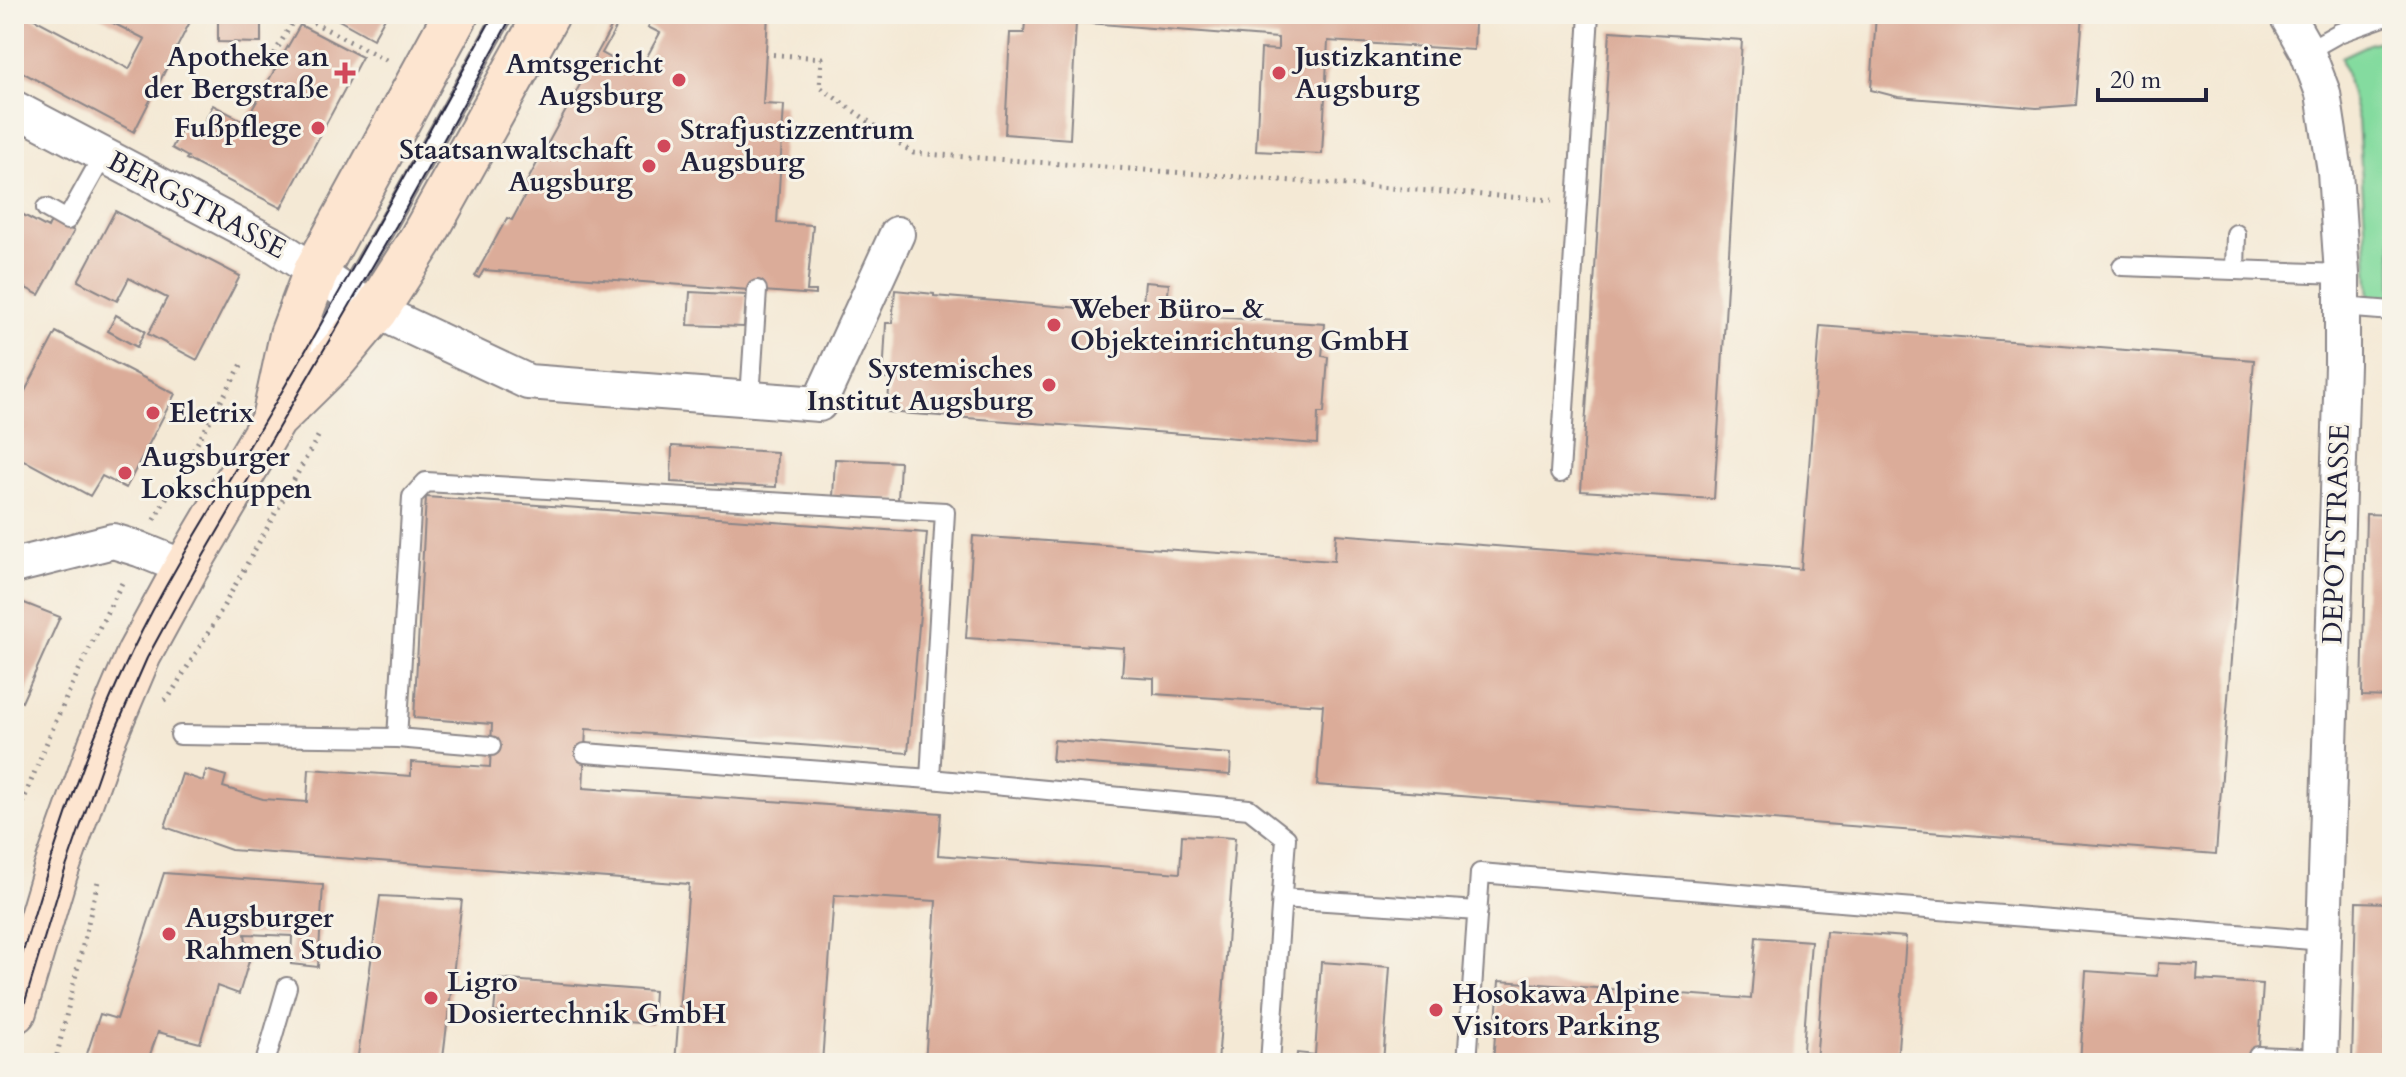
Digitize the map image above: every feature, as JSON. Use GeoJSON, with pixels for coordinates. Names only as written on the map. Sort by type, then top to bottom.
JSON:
{"type":"FeatureCollection","features":[{"type":"Feature","properties":{"kind":"main road"},"geometry":{"type":"LineString","coordinates":[[14,1011],[55,873],[101,744],[139,654],[274,419],[333,361],[346,291],[456,14]]}},
{"type":"Feature","properties":{"kind":"main road"},"geometry":{"type":"LineString","coordinates":[[274,419],[292,335],[346,291],[421,240],[547,14]]}},
{"type":"Feature","properties":{"kind":"street","name":"DEPOTSTRASSE"},"geometry":{"type":"LineString","coordinates":[[2286,14],[2307,51],[2323,93],[2335,172],[2342,290],[2320,1061]]}},
{"type":"Feature","properties":{"kind":"street","name":"BERGSTRASSE"},"geometry":{"type":"LineString","coordinates":[[14,108],[276,246],[346,291],[528,382],[819,404],[897,234]]}},
{"type":"Feature","properties":{"kind":"street"},"geometry":{"type":"LineString","coordinates":[[14,566],[113,541],[186,568]]}},
{"type":"Feature","properties":{"kind":"lane"},"geometry":{"type":"LineString","coordinates":[[346,291],[504,14]]}},
{"type":"Feature","properties":{"kind":"lane"},"geometry":{"type":"LineString","coordinates":[[1560,473],[1589,14]]}},
{"type":"Feature","properties":{"kind":"lane"},"geometry":{"type":"LineString","coordinates":[[2307,51],[2339,33],[2392,14]]}},
{"type":"Feature","properties":{"kind":"lane"},"geometry":{"type":"LineString","coordinates":[[46,208],[67,220],[104,154]]}},
{"type":"Feature","properties":{"kind":"lane"},"geometry":{"type":"LineString","coordinates":[[2235,270],[2236,234]]}},
{"type":"Feature","properties":{"kind":"lane"},"geometry":{"type":"LineString","coordinates":[[2122,266],[2235,270],[2342,290],[2392,311]]}},
{"type":"Feature","properties":{"kind":"lane"},"geometry":{"type":"LineString","coordinates":[[750,398],[757,290]]}},
{"type":"Feature","properties":{"kind":"lane"},"geometry":{"type":"LineString","coordinates":[[397,738],[412,497],[426,482],[945,512],[930,779]]}},
{"type":"Feature","properties":{"kind":"lane"},"geometry":{"type":"LineString","coordinates":[[180,735],[397,738],[491,746]]}},
{"type":"Feature","properties":{"kind":"lane"},"geometry":{"type":"LineString","coordinates":[[585,753],[930,779],[1249,809],[1286,838],[1270,1063]]}},
{"type":"Feature","properties":{"kind":"lane"},"geometry":{"type":"LineString","coordinates":[[1467,1063],[1480,873],[2324,941]]}},
{"type":"Feature","properties":{"kind":"lane"},"geometry":{"type":"LineString","coordinates":[[1281,898],[1478,911]]}},
{"type":"Feature","properties":{"kind":"lane"},"geometry":{"type":"LineString","coordinates":[[265,1063],[287,987]]}},
{"type":"Feature","properties":{"kind":"lane"},"geometry":{"type":"LineString","coordinates":[[2258,1056],[2320,1061]]}},
{"type":"Feature","properties":{"kind":"path"},"geometry":{"type":"LineString","coordinates":[[209,63],[268,65],[297,14],[390,62]]}},
{"type":"Feature","properties":{"kind":"path"},"geometry":{"type":"LineString","coordinates":[[765,54],[822,58],[820,87],[913,153],[1577,202]]}},
{"type":"Feature","properties":{"kind":"path"},"geometry":{"type":"LineString","coordinates":[[163,709],[324,425]]}},
{"type":"Feature","properties":{"kind":"path"},"geometry":{"type":"LineString","coordinates":[[55,1063],[100,874]]}},
{"type":"Feature","properties":{"kind":"green space"},"geometry":{"type":"Polygon","coordinates":[[[2392,39],[2392,301],[2370,299],[2358,120],[2341,57],[2371,43],[2392,39]]]}},
{"type":"Feature","properties":{"kind":"building"},"geometry":{"type":"Polygon","coordinates":[[[14,14],[25,14],[129,69],[145,39],[95,14],[145,14],[155,19],[157,14],[194,14],[134,132],[14,68],[14,14]]]}},
{"type":"Feature","properties":{"kind":"building"},"geometry":{"type":"Polygon","coordinates":[[[218,14],[261,14],[261,43],[218,42],[218,14]]]}},
{"type":"Feature","properties":{"kind":"building"},"geometry":{"type":"Polygon","coordinates":[[[328,14],[387,14],[373,39],[328,14]]]}},
{"type":"Feature","properties":{"kind":"building","name":"Strafjustizzentrum Augsburg"},"geometry":{"type":"Polygon","coordinates":[[[655,14],[768,14],[763,104],[784,105],[777,223],[813,225],[807,291],[816,291],[816,295],[484,270],[479,278],[475,276],[507,218],[512,220],[528,190],[524,187],[612,26],[616,28],[602,53],[638,73],[660,33],[648,27],[655,14]]]}},
{"type":"Feature","properties":{"kind":"building"},"geometry":{"type":"Polygon","coordinates":[[[953,14],[1472,14],[1472,22],[1475,22],[1474,50],[1328,41],[1322,154],[1256,151],[1261,49],[1278,50],[1278,38],[1076,22],[1070,139],[1005,134],[1010,33],[1024,33],[1025,22],[953,14]]]}},
{"type":"Feature","properties":{"kind":"building"},"geometry":{"type":"Polygon","coordinates":[[[1876,14],[2083,14],[2076,105],[2037,108],[1898,97],[1871,90],[1876,14]]]}},
{"type":"Feature","properties":{"kind":"building"},"geometry":{"type":"Polygon","coordinates":[[[300,25],[362,57],[281,208],[186,159],[188,157],[172,148],[182,128],[197,136],[213,105],[245,122],[300,25]]]}},
{"type":"Feature","properties":{"kind":"building"},"geometry":{"type":"Polygon","coordinates":[[[1610,31],[1742,40],[1714,499],[1581,491],[1610,31]]]}},
{"type":"Feature","properties":{"kind":"building"},"geometry":{"type":"Polygon","coordinates":[[[14,210],[48,228],[52,219],[74,231],[39,295],[14,282],[14,210]]]}},
{"type":"Feature","properties":{"kind":"building"},"geometry":{"type":"Polygon","coordinates":[[[115,211],[240,276],[197,360],[148,334],[167,298],[129,278],[117,301],[78,281],[115,211]]]}},
{"type":"Feature","properties":{"kind":"building"},"geometry":{"type":"Polygon","coordinates":[[[1145,282],[1169,284],[1166,314],[1325,324],[1322,356],[1328,357],[1324,413],[1318,413],[1317,444],[887,412],[890,379],[883,379],[886,323],[892,323],[895,290],[1142,313],[1145,282]]]}},
{"type":"Feature","properties":{"kind":"building"},"geometry":{"type":"Polygon","coordinates":[[[690,292],[746,295],[744,327],[688,325],[690,292]]]}},
{"type":"Feature","properties":{"kind":"building"},"geometry":{"type":"Polygon","coordinates":[[[116,315],[145,331],[137,347],[108,331],[116,315]]]}},
{"type":"Feature","properties":{"kind":"building"},"geometry":{"type":"Polygon","coordinates":[[[1820,326],[2254,360],[2216,854],[1317,785],[1323,705],[1154,694],[1154,678],[1122,676],[1124,648],[966,638],[973,536],[1334,561],[1336,534],[1801,569],[1820,326]]]}},
{"type":"Feature","properties":{"kind":"building"},"geometry":{"type":"Polygon","coordinates":[[[56,332],[175,394],[126,488],[102,476],[90,496],[14,455],[14,412],[56,332]]]}},
{"type":"Feature","properties":{"kind":"building"},"geometry":{"type":"Polygon","coordinates":[[[672,446],[777,452],[776,487],[671,482],[672,446]]]}},
{"type":"Feature","properties":{"kind":"building"},"geometry":{"type":"Polygon","coordinates":[[[835,459],[900,462],[898,500],[833,497],[835,459]]]}},
{"type":"Feature","properties":{"kind":"building"},"geometry":{"type":"Polygon","coordinates":[[[426,497],[927,533],[908,753],[586,729],[583,788],[941,813],[938,855],[1180,873],[1182,835],[1235,838],[1218,1063],[925,1063],[936,901],[834,895],[822,1063],[675,1063],[689,884],[231,850],[165,827],[182,774],[203,781],[206,770],[226,776],[223,787],[263,799],[307,802],[309,769],[411,776],[411,762],[490,767],[492,724],[414,718],[426,497]]]}},
{"type":"Feature","properties":{"kind":"building"},"geometry":{"type":"Polygon","coordinates":[[[2366,514],[2392,515],[2392,697],[2362,696],[2366,514]]]}},
{"type":"Feature","properties":{"kind":"building"},"geometry":{"type":"Polygon","coordinates":[[[14,599],[60,617],[22,702],[14,697],[14,599]]]}},
{"type":"Feature","properties":{"kind":"building"},"geometry":{"type":"Polygon","coordinates":[[[1054,740],[1231,754],[1230,775],[1052,761],[1054,740]]]}},
{"type":"Feature","properties":{"kind":"building"},"geometry":{"type":"Polygon","coordinates":[[[164,873],[323,885],[318,967],[291,964],[292,936],[245,934],[249,961],[239,994],[217,986],[200,1043],[158,1032],[147,1063],[84,1063],[100,1014],[117,1019],[164,873]]]}},
{"type":"Feature","properties":{"kind":"building"},"geometry":{"type":"Polygon","coordinates":[[[380,896],[462,900],[443,1058],[450,1059],[450,1063],[357,1063],[380,896]]]}},
{"type":"Feature","properties":{"kind":"building"},"geometry":{"type":"Polygon","coordinates":[[[2356,902],[2389,903],[2384,1063],[2352,1063],[2356,902]]]}},
{"type":"Feature","properties":{"kind":"building"},"geometry":{"type":"Polygon","coordinates":[[[1826,931],[1906,937],[1897,1063],[1816,1063],[1826,931]]]}},
{"type":"Feature","properties":{"kind":"building"},"geometry":{"type":"Polygon","coordinates":[[[1756,937],[1811,941],[1802,1063],[1493,1063],[1499,981],[1751,999],[1756,937]]]}},
{"type":"Feature","properties":{"kind":"building"},"geometry":{"type":"Polygon","coordinates":[[[1321,962],[1390,967],[1383,1063],[1296,1063],[1297,1053],[1315,1055],[1321,962]]]}},
{"type":"Feature","properties":{"kind":"building"},"geometry":{"type":"Polygon","coordinates":[[[2158,963],[2198,965],[2197,980],[2263,984],[2258,1063],[2080,1063],[2086,971],[2157,976],[2158,963]]]}},
{"type":"Feature","properties":{"kind":"building"},"geometry":{"type":"Polygon","coordinates":[[[497,979],[654,991],[652,1024],[494,1012],[497,979]]]}},
{"type":"Feature","properties":{"kind":"tram line"},"geometry":{"type":"LineString","coordinates":[[14,982],[81,772],[132,651],[180,561],[354,266],[494,14]]}},
{"type":"Feature","properties":{"kind":"tram line"},"geometry":{"type":"LineString","coordinates":[[14,1038],[63,876],[108,747],[147,658],[396,226],[513,14]]}},
{"type":"Feature","properties":{"kind":"place","name":"Apotheke an der Bergstraße"},"geometry":{"type":"Point","coordinates":[345,73]}},
{"type":"Feature","properties":{"kind":"place","name":"Justizkantine Augsburg"},"geometry":{"type":"Point","coordinates":[1279,73]}},
{"type":"Feature","properties":{"kind":"place","name":"Amtsgericht Augsburg"},"geometry":{"type":"Point","coordinates":[679,80]}},
{"type":"Feature","properties":{"kind":"place","name":"Fußpflege"},"geometry":{"type":"Point","coordinates":[318,128]}},
{"type":"Feature","properties":{"kind":"place","name":"Strafjustizzentrum Augsburg"},"geometry":{"type":"Point","coordinates":[664,146]}},
{"type":"Feature","properties":{"kind":"place","name":"Staatsanwaltschaft Augsburg"},"geometry":{"type":"Point","coordinates":[649,166]}},
{"type":"Feature","properties":{"kind":"place","name":"Weber Büro- & Objekteinrichtung GmbH"},"geometry":{"type":"Point","coordinates":[1054,325]}},
{"type":"Feature","properties":{"kind":"place","name":"Systemisches Institut Augsburg"},"geometry":{"type":"Point","coordinates":[1049,385]}},
{"type":"Feature","properties":{"kind":"place","name":"Eletrix"},"geometry":{"type":"Point","coordinates":[153,413]}},
{"type":"Feature","properties":{"kind":"place","name":"Augsburger Lokschuppen"},"geometry":{"type":"Point","coordinates":[125,473]}},
{"type":"Feature","properties":{"kind":"place","name":"Augsburger Rahmen Studio"},"geometry":{"type":"Point","coordinates":[169,934]}},
{"type":"Feature","properties":{"kind":"place","name":"Ligro Dosiertechnik GmbH"},"geometry":{"type":"Point","coordinates":[431,998]}},
{"type":"Feature","properties":{"kind":"place","name":"Hosokawa Alpine Visitors Parking"},"geometry":{"type":"Point","coordinates":[1436,1010]}}]}
